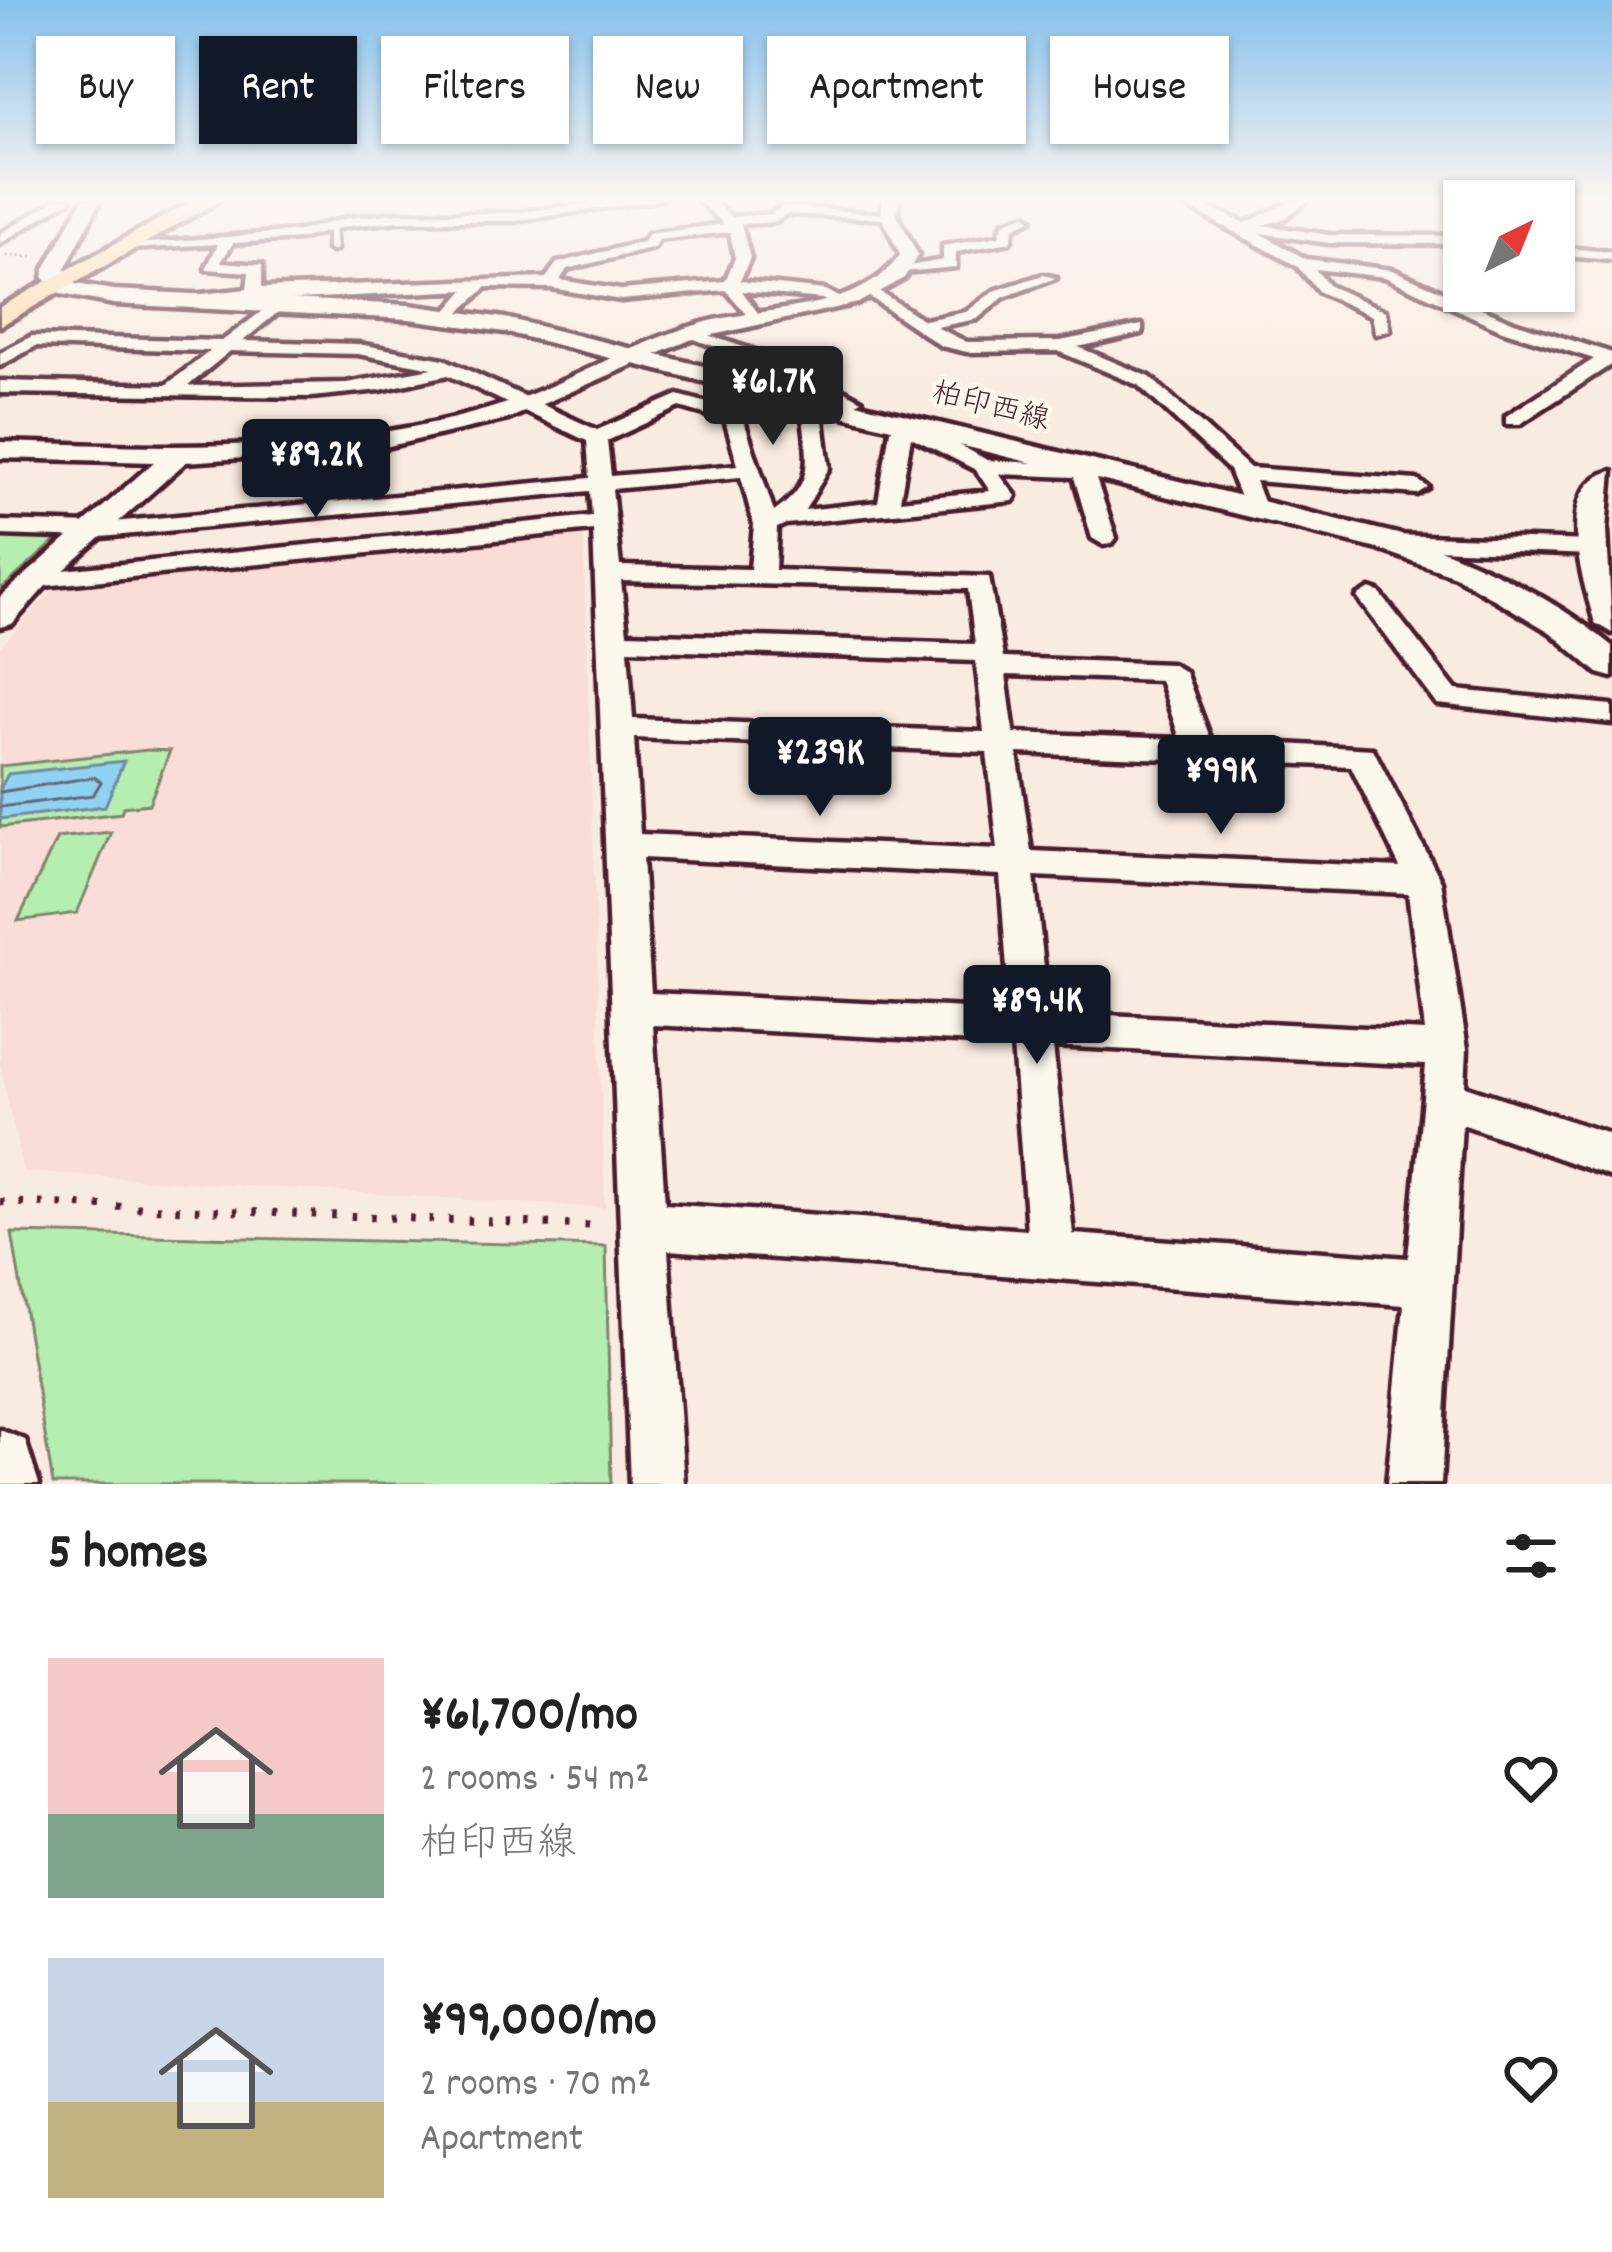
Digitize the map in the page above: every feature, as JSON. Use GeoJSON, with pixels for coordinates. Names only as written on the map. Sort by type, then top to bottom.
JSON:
{"type":"FeatureCollection","features":[{"type":"Feature","properties":{"kind":"highway"},"geometry":{"type":"LineString","coordinates":[[0,307],[66,268]]}},
{"type":"Feature","properties":{"kind":"highway"},"geometry":{"type":"LineString","coordinates":[[0,318],[68,268]]}},
{"type":"Feature","properties":{"kind":"main road"},"geometry":{"type":"LineString","coordinates":[[58,272],[60,268]]}},
{"type":"Feature","properties":{"kind":"main road","name":"柏印西線"},"geometry":{"type":"LineString","coordinates":[[58,272],[97,295],[171,301],[270,297],[450,316],[844,406],[904,426],[1390,542],[1500,584],[1563,624],[1612,664]]}},
{"type":"Feature","properties":{"kind":"street"},"geometry":{"type":"LineString","coordinates":[[257,268],[270,297]]}},
{"type":"Feature","properties":{"kind":"street"},"geometry":{"type":"LineString","coordinates":[[550,284],[560,268]]}},
{"type":"Feature","properties":{"kind":"street"},"geometry":{"type":"LineString","coordinates":[[730,285],[739,268]]}},
{"type":"Feature","properties":{"kind":"street"},"geometry":{"type":"LineString","coordinates":[[0,449],[262,454],[368,443],[525,405],[692,332],[838,302],[869,291],[904,268]]}},
{"type":"Feature","properties":{"kind":"street"},"geometry":{"type":"LineString","coordinates":[[1306,268],[1324,290],[1380,314],[1382,330]]}},
{"type":"Feature","properties":{"kind":"street"},"geometry":{"type":"LineString","coordinates":[[1352,268],[1388,272],[1508,326],[1610,359]]}},
{"type":"Feature","properties":{"kind":"street"},"geometry":{"type":"LineString","coordinates":[[921,325],[971,316],[999,294],[1048,278]]}},
{"type":"Feature","properties":{"kind":"street"},"geometry":{"type":"LineString","coordinates":[[170,391],[226,346],[270,297],[550,284],[621,295],[730,285],[825,295],[838,302]]}},
{"type":"Feature","properties":{"kind":"street"},"geometry":{"type":"LineString","coordinates":[[450,316],[479,285]]}},
{"type":"Feature","properties":{"kind":"street"},"geometry":{"type":"LineString","coordinates":[[730,285],[753,317]]}},
{"type":"Feature","properties":{"kind":"street"},"geometry":{"type":"LineString","coordinates":[[869,291],[921,325],[967,347],[1060,346],[1136,329]]}},
{"type":"Feature","properties":{"kind":"street"},"geometry":{"type":"LineString","coordinates":[[692,332],[853,400],[813,417],[820,457],[777,522],[762,573]]}},
{"type":"Feature","properties":{"kind":"street"},"geometry":{"type":"LineString","coordinates":[[0,361],[32,341],[358,349],[449,369],[597,437],[678,400],[734,416],[749,470],[777,522]]}},
{"type":"Feature","properties":{"kind":"street"},"geometry":{"type":"LineString","coordinates":[[1060,346],[1144,381],[1241,474],[1254,508]]}},
{"type":"Feature","properties":{"kind":"street"},"geometry":{"type":"LineString","coordinates":[[1514,420],[1610,359]]}},
{"type":"Feature","properties":{"kind":"street"},"geometry":{"type":"LineString","coordinates":[[0,387],[306,395],[409,381],[449,369]]}},
{"type":"Feature","properties":{"kind":"street"},"geometry":{"type":"LineString","coordinates":[[889,508],[904,426],[983,466],[1066,472],[1083,466],[1086,492],[1104,538]]}},
{"type":"Feature","properties":{"kind":"street"},"geometry":{"type":"LineString","coordinates":[[597,437],[614,641],[640,1226],[657,1484]]}},
{"type":"Feature","properties":{"kind":"street"},"geometry":{"type":"LineString","coordinates":[[0,617],[34,580],[178,455]]}},
{"type":"Feature","properties":{"kind":"street"},"geometry":{"type":"LineString","coordinates":[[777,522],[1006,496],[983,466]]}},
{"type":"Feature","properties":{"kind":"street"},"geometry":{"type":"LineString","coordinates":[[0,528],[91,531],[749,470]]}},
{"type":"Feature","properties":{"kind":"street"},"geometry":{"type":"LineString","coordinates":[[1241,474],[1417,487]]}},
{"type":"Feature","properties":{"kind":"street"},"geometry":{"type":"LineString","coordinates":[[1612,479],[1595,511],[1592,548],[1612,623]]}},
{"type":"Feature","properties":{"kind":"street"},"geometry":{"type":"LineString","coordinates":[[34,580],[603,522]]}},
{"type":"Feature","properties":{"kind":"street"},"geometry":{"type":"LineString","coordinates":[[1390,542],[1592,548]]}},
{"type":"Feature","properties":{"kind":"street"},"geometry":{"type":"LineString","coordinates":[[607,573],[762,573],[980,582],[1016,862],[1052,1257]]}},
{"type":"Feature","properties":{"kind":"street"},"geometry":{"type":"LineString","coordinates":[[1370,598],[1447,698],[1612,714]]}},
{"type":"Feature","properties":{"kind":"street"},"geometry":{"type":"LineString","coordinates":[[614,641],[1171,673],[1199,749]]}},
{"type":"Feature","properties":{"kind":"street"},"geometry":{"type":"LineString","coordinates":[[618,728],[1362,756],[1424,881],[1448,1049],[1414,1484]]}},
{"type":"Feature","properties":{"kind":"street"},"geometry":{"type":"LineString","coordinates":[[621,845],[1424,881]]}},
{"type":"Feature","properties":{"kind":"street"},"geometry":{"type":"LineString","coordinates":[[631,1008],[1448,1049]]}},
{"type":"Feature","properties":{"kind":"street"},"geometry":{"type":"LineString","coordinates":[[1446,1099],[1612,1156]]}},
{"type":"Feature","properties":{"kind":"street"},"geometry":{"type":"LineString","coordinates":[[640,1226],[1430,1283]]}},
{"type":"Feature","properties":{"kind":"street"},"geometry":{"type":"LineString","coordinates":[[0,1465],[4,1484]]}},
{"type":"Feature","properties":{"kind":"path"},"geometry":{"type":"LineString","coordinates":[[46,268],[58,272]]}},
{"type":"Feature","properties":{"kind":"path"},"geometry":{"type":"LineString","coordinates":[[0,1202],[640,1226]]}},
{"type":"Feature","properties":{"kind":"shaded area"},"geometry":{"type":"Polygon","coordinates":[[[583,530],[605,1208],[23,1172],[0,1065],[0,647],[61,582],[583,530]]]}},
{"type":"Feature","properties":{"kind":"green space"},"geometry":{"type":"Polygon","coordinates":[[[0,533],[62,535],[0,590],[0,533]]]}},
{"type":"Feature","properties":{"kind":"green space"},"geometry":{"type":"Polygon","coordinates":[[[170,751],[149,804],[123,807],[121,813],[0,827],[0,766],[170,751]]]}},
{"type":"Feature","properties":{"kind":"green space"},"geometry":{"type":"Polygon","coordinates":[[[111,832],[77,913],[18,921],[57,838],[111,832]]]}},
{"type":"Feature","properties":{"kind":"green space"},"geometry":{"type":"Polygon","coordinates":[[[12,1233],[606,1246],[611,1484],[53,1484],[12,1233]]]}},
{"type":"Feature","properties":{"kind":"water"},"geometry":{"type":"Polygon","coordinates":[[[124,761],[105,806],[0,819],[0,789],[8,774],[124,761]]]}}]}
